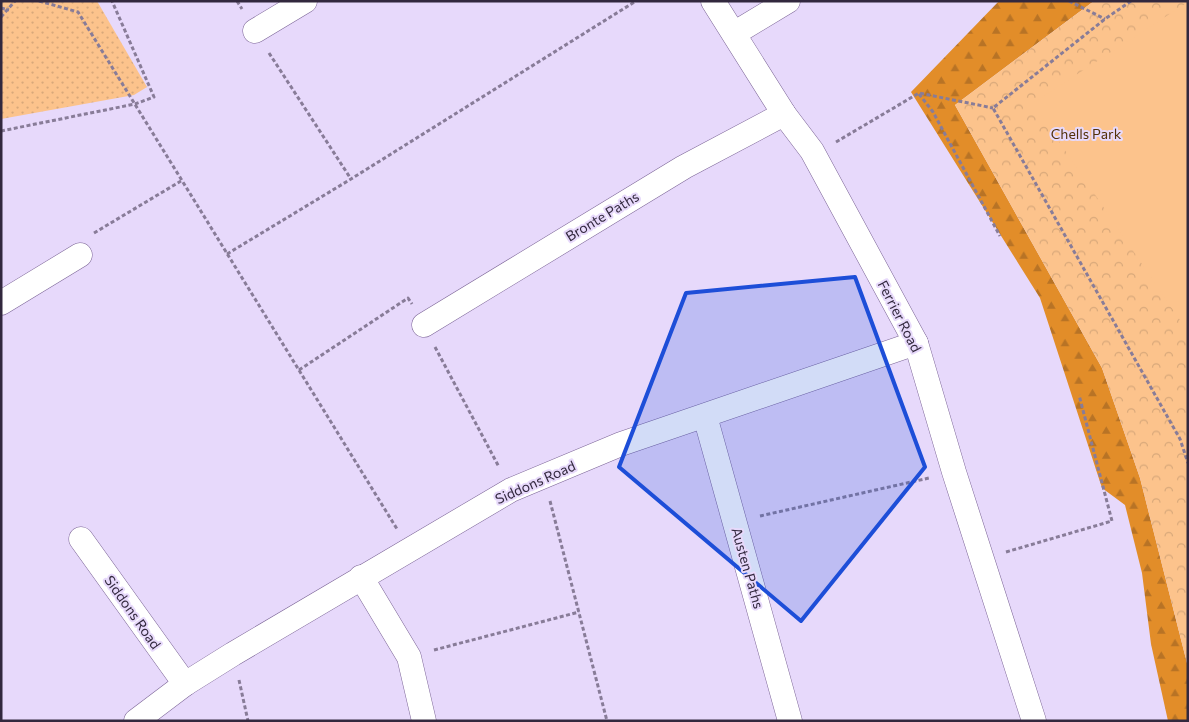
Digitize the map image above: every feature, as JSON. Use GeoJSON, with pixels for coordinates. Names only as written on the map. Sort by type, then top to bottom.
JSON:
{"type":"FeatureCollection","features":[{"type":"Feature","properties":{"kind":"street"},"geometry":{"type":"LineString","coordinates":[[255,31],[305,1]]}},
{"type":"Feature","properties":{"kind":"street","name":"Ferrier Road"},"geometry":{"type":"LineString","coordinates":[[713,1],[735,33],[784,114],[812,151],[916,343],[954,472],[1034,721]]}},
{"type":"Feature","properties":{"kind":"street"},"geometry":{"type":"LineString","coordinates":[[735,33],[788,1]]}},
{"type":"Feature","properties":{"kind":"street","name":"Bronte Paths"},"geometry":{"type":"LineString","coordinates":[[424,325],[684,167],[784,114]]}},
{"type":"Feature","properties":{"kind":"street"},"geometry":{"type":"LineString","coordinates":[[1,303],[80,255]]}},
{"type":"Feature","properties":{"kind":"street","name":"Siddons Road"},"geometry":{"type":"LineString","coordinates":[[136,721],[184,684],[409,548],[511,490],[621,444],[916,343]]}},
{"type":"Feature","properties":{"kind":"street","name":"Austen Paths"},"geometry":{"type":"LineString","coordinates":[[705,416],[790,721]]}},
{"type":"Feature","properties":{"kind":"street","name":"Siddons Road"},"geometry":{"type":"LineString","coordinates":[[81,538],[184,684]]}},
{"type":"Feature","properties":{"kind":"street"},"geometry":{"type":"LineString","coordinates":[[361,577],[409,657],[424,721]]}},
{"type":"Feature","properties":{"kind":"path"},"geometry":{"type":"LineString","coordinates":[[1,17],[16,1]]}},
{"type":"Feature","properties":{"kind":"path"},"geometry":{"type":"LineString","coordinates":[[39,1],[78,12],[409,548]]}},
{"type":"Feature","properties":{"kind":"path"},"geometry":{"type":"LineString","coordinates":[[1,131],[135,104],[154,97],[112,1]]}},
{"type":"Feature","properties":{"kind":"path"},"geometry":{"type":"LineString","coordinates":[[237,1],[351,179]]}},
{"type":"Feature","properties":{"kind":"path"},"geometry":{"type":"LineString","coordinates":[[226,254],[351,179],[636,1]]}},
{"type":"Feature","properties":{"kind":"path"},"geometry":{"type":"LineString","coordinates":[[1069,1],[1105,19]]}},
{"type":"Feature","properties":{"kind":"path"},"geometry":{"type":"LineString","coordinates":[[993,108],[1105,19],[1131,1]]}},
{"type":"Feature","properties":{"kind":"path"},"geometry":{"type":"LineString","coordinates":[[1,8],[9,10]]}},
{"type":"Feature","properties":{"kind":"path"},"geometry":{"type":"LineString","coordinates":[[918,93],[932,112],[1000,236]]}},
{"type":"Feature","properties":{"kind":"path"},"geometry":{"type":"LineString","coordinates":[[812,151],[838,141],[918,93],[993,108],[1180,439],[1188,463]]}},
{"type":"Feature","properties":{"kind":"path"},"geometry":{"type":"LineString","coordinates":[[80,255],[74,245],[181,180]]}},
{"type":"Feature","properties":{"kind":"path"},"geometry":{"type":"LineString","coordinates":[[298,370],[408,298],[511,490]]}},
{"type":"Feature","properties":{"kind":"path"},"geometry":{"type":"LineString","coordinates":[[983,559],[1112,521],[1079,395]]}},
{"type":"Feature","properties":{"kind":"path"},"geometry":{"type":"LineString","coordinates":[[735,522],[954,472]]}},
{"type":"Feature","properties":{"kind":"path"},"geometry":{"type":"LineString","coordinates":[[543,477],[607,721]]}},
{"type":"Feature","properties":{"kind":"path"},"geometry":{"type":"LineString","coordinates":[[409,657],[578,612]]}},
{"type":"Feature","properties":{"kind":"path"},"geometry":{"type":"LineString","coordinates":[[233,654],[248,721]]}},
{"type":"Feature","properties":{"kind":"highlighted area"},"geometry":{"type":"Polygon","coordinates":[[[855,277],[925,467],[801,621],[619,467],[686,293],[855,277]]]}},
{"type":"Feature","properties":{"kind":"green space"},"geometry":{"type":"Polygon","coordinates":[[[1,1],[97,1],[147,87],[134,95],[1,119],[1,1]]]}},
{"type":"Feature","properties":{"kind":"green space"},"geometry":{"type":"Polygon","coordinates":[[[999,1],[1094,1],[955,105],[1102,368],[1140,478],[1188,667],[1188,721],[1168,721],[1151,644],[1142,573],[1125,505],[1102,488],[1040,298],[911,92],[999,1]]]}},
{"type":"Feature","properties":{"kind":"green space","name":"Chells Park"},"geometry":{"type":"Polygon","coordinates":[[[1094,1],[1188,1],[1188,667],[1140,478],[1102,368],[955,105],[1094,1]]]}},
{"type":"Feature","properties":{"kind":"green space"},"geometry":{"type":"Polygon","coordinates":[[[1188,2],[1188,332],[1033,103],[1188,2]]]}}]}
